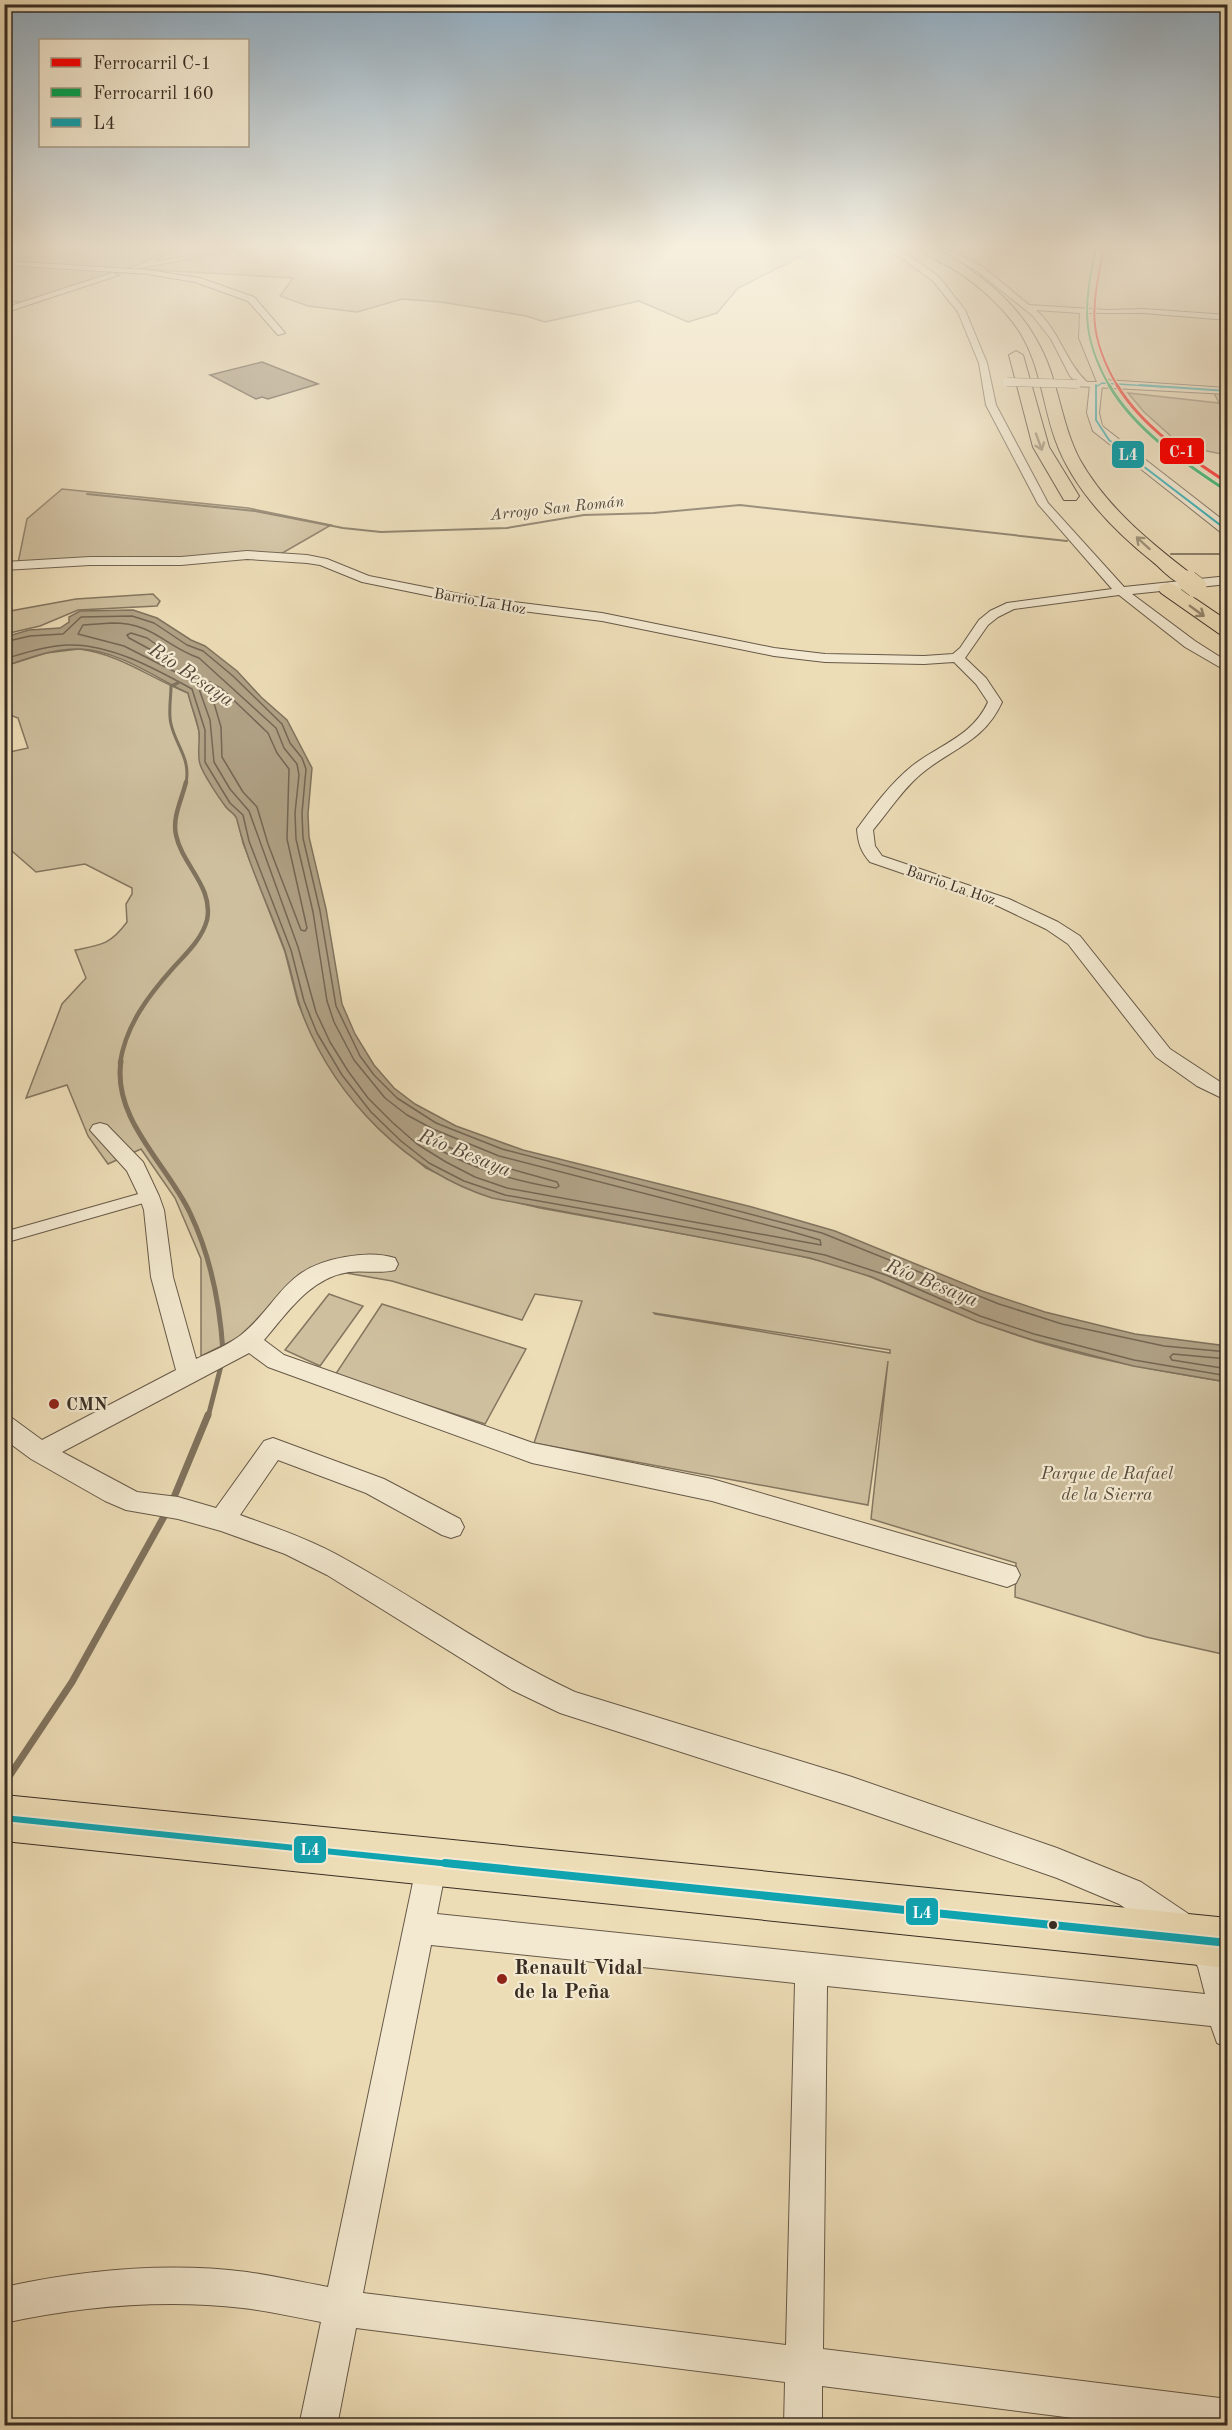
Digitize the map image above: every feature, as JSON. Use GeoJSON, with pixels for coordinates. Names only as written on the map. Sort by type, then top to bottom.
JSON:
{"type":"FeatureCollection","features":[{"type":"Feature","properties":{"kind":"highway"},"geometry":{"type":"LineString","coordinates":[[1018,361],[1041,447],[1058,480],[1078,506]]}},
{"type":"Feature","properties":{"kind":"highway"},"geometry":{"type":"LineString","coordinates":[[1039,361],[1061,433],[1082,476],[1123,525],[1192,584],[1227,609]]}},
{"type":"Feature","properties":{"kind":"highway"},"geometry":{"type":"LineString","coordinates":[[1160,582],[1227,632]]}},
{"type":"Feature","properties":{"kind":"highway"},"geometry":{"type":"LineString","coordinates":[[4,1818],[1214,1942]]}},
{"type":"Feature","properties":{"kind":"street"},"geometry":{"type":"LineString","coordinates":[[1067,361],[1075,376],[1089,384]]}},
{"type":"Feature","properties":{"kind":"street"},"geometry":{"type":"LineString","coordinates":[[1086,361],[1093,422],[1097,428],[1109,440],[1227,531]]}},
{"type":"Feature","properties":{"kind":"street"},"geometry":{"type":"LineString","coordinates":[[983,363],[996,378],[1007,382]]}},
{"type":"Feature","properties":{"kind":"street"},"geometry":{"type":"LineString","coordinates":[[983,363],[991,405],[1043,504],[1121,591],[1182,638],[1227,668]]}},
{"type":"Feature","properties":{"kind":"street"},"geometry":{"type":"LineString","coordinates":[[987,383],[1089,384],[1227,391]]}},
{"type":"Feature","properties":{"kind":"street","name":"Barrio La Hoz"},"geometry":{"type":"LineString","coordinates":[[4,566],[90,561],[181,561],[248,555],[298,558],[323,562],[366,579],[475,601],[602,617],[774,652],[825,658],[924,660],[957,658],[989,693],[995,702],[993,710],[987,721],[978,729],[924,763],[905,779],[866,830],[865,840],[868,851],[876,859],[1013,907],[1060,930],[1074,940],[1162,1053],[1227,1095]]}},
{"type":"Feature","properties":{"kind":"street"},"geometry":{"type":"LineString","coordinates":[[957,658],[965,651],[983,623],[994,614],[1011,606],[1227,580]]}},
{"type":"Feature","properties":{"kind":"street"},"geometry":{"type":"LineString","coordinates":[[100,1130],[136,1167],[149,1196],[154,1210],[162,1277],[189,1375]]}},
{"type":"Feature","properties":{"kind":"street"},"geometry":{"type":"LineString","coordinates":[[4,1238],[149,1196]]}},
{"type":"Feature","properties":{"kind":"street"},"geometry":{"type":"LineString","coordinates":[[40,1452],[245,1344],[308,1278],[361,1261],[387,1263]]}},
{"type":"Feature","properties":{"kind":"street"},"geometry":{"type":"LineString","coordinates":[[245,1344],[276,1361],[532,1453],[712,1490],[1007,1575]]}},
{"type":"Feature","properties":{"kind":"street"},"geometry":{"type":"LineString","coordinates":[[4,1425],[40,1452],[114,1493],[135,1502],[178,1508],[222,1520],[276,1538],[336,1567],[522,1682],[570,1704],[849,1791],[1057,1863],[1130,1893],[1214,1942],[1212,1959],[1226,2018],[811,1969],[419,1928]]}},
{"type":"Feature","properties":{"kind":"street"},"geometry":{"type":"LineString","coordinates":[[222,1520],[273,1448],[375,1486],[451,1527]]}},
{"type":"Feature","properties":{"kind":"street"},"geometry":{"type":"LineString","coordinates":[[318,2426],[432,1863]]}},
{"type":"Feature","properties":{"kind":"street"},"geometry":{"type":"LineString","coordinates":[[803,2426],[811,1969]]}},
{"type":"Feature","properties":{"kind":"street"},"geometry":{"type":"LineString","coordinates":[[4,2305],[42,2296],[109,2289],[234,2289],[341,2308],[1227,2418]]}},
{"type":"Feature","properties":{"kind":"green space"},"geometry":{"type":"Polygon","coordinates":[[[1213,391],[1227,392],[1227,455],[1182,446],[1144,412],[1128,393],[1219,403],[1213,391]]]}},
{"type":"Feature","properties":{"kind":"green space"},"geometry":{"type":"Polygon","coordinates":[[[62,489],[248,508],[331,525],[279,555],[18,563],[27,519],[62,489]]]}},
{"type":"Feature","properties":{"kind":"green space"},"geometry":{"type":"Polygon","coordinates":[[[153,594],[160,601],[157,606],[78,610],[40,626],[5,634],[5,612],[76,599],[153,594]]]}},
{"type":"Feature","properties":{"kind":"green space","name":"Parque de Rafael de la Sierra"},"geometry":{"type":"Polygon","coordinates":[[[79,649],[94,652],[121,661],[188,693],[199,731],[200,745],[217,792],[226,807],[237,817],[243,843],[285,952],[298,1003],[312,1036],[337,1079],[378,1128],[426,1168],[481,1194],[540,1208],[784,1252],[849,1268],[966,1317],[1032,1340],[1115,1362],[1227,1382],[1227,1655],[1146,1637],[1015,1597],[1016,1563],[871,1519],[888,1361],[868,1505],[534,1443],[582,1301],[535,1294],[522,1320],[392,1281],[312,1267],[238,1338],[201,1356],[201,1259],[175,1198],[141,1149],[108,1164],[88,1136],[67,1085],[26,1098],[62,1004],[86,978],[75,950],[110,940],[127,922],[126,904],[132,894],[132,888],[85,864],[36,872],[5,845],[5,753],[28,748],[18,718],[5,713],[5,666],[46,653],[79,649]],[[654,1313],[890,1353],[890,1350],[654,1313]]]}},
{"type":"Feature","properties":{"kind":"green space"},"geometry":{"type":"Polygon","coordinates":[[[329,1294],[363,1306],[320,1366],[285,1350],[329,1294]]]}},
{"type":"Feature","properties":{"kind":"green space"},"geometry":{"type":"Polygon","coordinates":[[[382,1304],[526,1349],[485,1424],[335,1375],[382,1304]]]}},
{"type":"Feature","properties":{"kind":"water","name":"Río Besaya"},"geometry":{"type":"Polygon","coordinates":[[[133,610],[157,618],[191,640],[205,646],[237,671],[287,720],[312,768],[308,814],[309,837],[326,909],[342,1004],[355,1034],[374,1065],[394,1088],[415,1104],[456,1126],[523,1150],[752,1207],[835,1231],[982,1291],[1045,1312],[1135,1334],[1227,1346],[1227,1382],[1133,1366],[1033,1340],[978,1322],[872,1277],[810,1258],[492,1198],[461,1186],[431,1170],[404,1151],[378,1129],[356,1104],[335,1077],[318,1048],[304,1018],[284,948],[252,868],[236,818],[219,798],[200,764],[199,732],[188,693],[123,660],[95,651],[62,650],[5,666],[5,637],[29,630],[60,628],[69,622],[69,617],[80,611],[133,610]]]}},
{"type":"Feature","properties":{"kind":"building"},"geometry":{"type":"Polygon","coordinates":[[[262,362],[318,384],[268,399],[262,397],[256,399],[210,375],[262,362]]]}},
{"type":"Feature","properties":{"kind":"waterway","name":"Arroyo San Román"},"geometry":{"type":"LineString","coordinates":[[87,494],[255,511],[343,528],[381,532],[507,528],[584,515],[654,513],[740,505],[1067,541]]}},
{"type":"Feature","properties":{"kind":"waterway","name":"Arroyo San Román"},"geometry":{"type":"LineString","coordinates":[[1171,554],[1228,554]]}},
{"type":"Feature","properties":{"kind":"waterway","name":"Río Besaya"},"geometry":{"type":"LineString","coordinates":[[178,683],[171,686],[170,715],[173,732],[185,760],[186,783]]}},
{"type":"Feature","properties":{"kind":"waterway"},"geometry":{"type":"LineString","coordinates":[[120,1063],[127,1036],[139,1012],[155,989],[197,940],[207,920],[206,897],[179,846],[176,835],[176,815],[186,782]]}},
{"type":"Feature","properties":{"kind":"waterway"},"geometry":{"type":"LineString","coordinates":[[121,1061],[120,1082],[133,1122],[180,1195],[204,1247],[217,1299],[223,1352]]}},
{"type":"Feature","properties":{"kind":"waterway"},"geometry":{"type":"LineString","coordinates":[[208,1417],[222,1362]]}},
{"type":"Feature","properties":{"kind":"waterway"},"geometry":{"type":"LineString","coordinates":[[172,1502],[208,1415]]}},
{"type":"Feature","properties":{"kind":"waterway"},"geometry":{"type":"LineString","coordinates":[[4,1784],[72,1682],[166,1513]]}},
{"type":"Feature","properties":{"kind":"rail line","name":"160"},"geometry":{"type":"LineString","coordinates":[[1097,361],[1113,393],[1132,416],[1176,456],[1224,489]]}},
{"type":"Feature","properties":{"kind":"rail line","name":"C-1"},"geometry":{"type":"LineString","coordinates":[[1104,361],[1120,391],[1159,433],[1228,483]]}},
{"type":"Feature","properties":{"kind":"transit line","name":"L4"},"geometry":{"type":"LineString","coordinates":[[1228,391],[1102,383],[1096,385],[1094,409],[1098,426],[1109,440],[1228,531]]}},
{"type":"Feature","properties":{"kind":"transit line","name":"L4"},"geometry":{"type":"LineString","coordinates":[[4,1818],[1228,1943]]}},
{"type":"Feature","properties":{"kind":"place","name":"CMN"},"geometry":{"type":"Point","coordinates":[54,1404]}},
{"type":"Feature","properties":{"kind":"place","name":"Renault Vidal de la Peña"},"geometry":{"type":"Point","coordinates":[502,1979]}}]}
